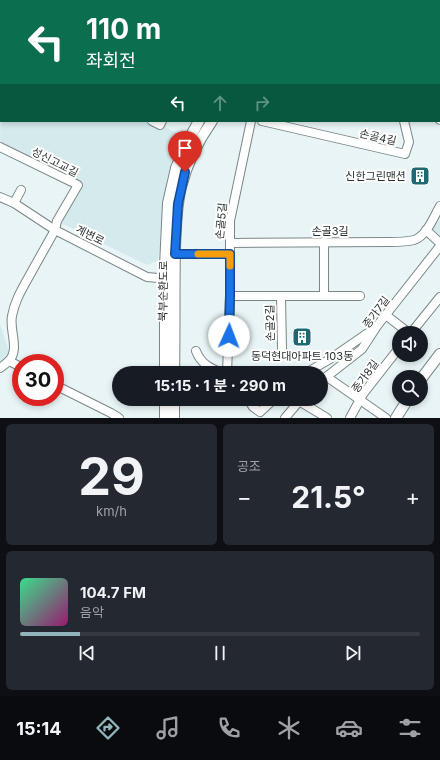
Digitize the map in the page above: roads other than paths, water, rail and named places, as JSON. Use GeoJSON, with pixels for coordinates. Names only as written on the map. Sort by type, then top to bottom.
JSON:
{"type":"FeatureCollection","features":[{"type":"Feature","properties":{"kind":"main road","name":"북부순환도로"},"geometry":{"type":"LineString","coordinates":[[174,366],[168,203],[176,168],[198,122]]}},
{"type":"Feature","properties":{"kind":"main road","name":"북부순환도로"},"geometry":{"type":"LineString","coordinates":[[165,366],[170,279],[175,254],[178,204],[181,188],[192,156],[211,122]]}},
{"type":"Feature","properties":{"kind":"main road"},"geometry":{"type":"LineString","coordinates":[[428,370],[440,354]]}},
{"type":"Feature","properties":{"kind":"main road"},"geometry":{"type":"LineString","coordinates":[[165,406],[165,418]]}},
{"type":"Feature","properties":{"kind":"main road"},"geometry":{"type":"LineString","coordinates":[[174,406],[174,418]]}},
{"type":"Feature","properties":{"kind":"main road"},"geometry":{"type":"LineString","coordinates":[[396,418],[404,406]]}},
{"type":"Feature","properties":{"kind":"street"},"geometry":{"type":"LineString","coordinates":[[154,122],[160,125],[162,122]]}},
{"type":"Feature","properties":{"kind":"street","name":"손골5길"},"geometry":{"type":"LineString","coordinates":[[227,366],[230,296],[230,221],[251,122]]}},
{"type":"Feature","properties":{"kind":"street","name":"손골4길"},"geometry":{"type":"LineString","coordinates":[[271,122],[290,124],[406,154],[409,142],[404,122]]}},
{"type":"Feature","properties":{"kind":"street","name":"성신고교길"},"geometry":{"type":"LineString","coordinates":[[0,147],[78,185],[57,221],[55,230]]}},
{"type":"Feature","properties":{"kind":"street"},"geometry":{"type":"LineString","coordinates":[[14,203],[21,190]]}},
{"type":"Feature","properties":{"kind":"street","name":"계변로"},"geometry":{"type":"LineString","coordinates":[[0,197],[14,203],[55,230],[147,277],[170,279]]}},
{"type":"Feature","properties":{"kind":"street"},"geometry":{"type":"LineString","coordinates":[[440,206],[426,230],[440,244]]}},
{"type":"Feature","properties":{"kind":"street"},"geometry":{"type":"LineString","coordinates":[[0,368],[9,361],[14,353],[10,323],[18,294],[55,230]]}},
{"type":"Feature","properties":{"kind":"street","name":"손골3길"},"geometry":{"type":"LineString","coordinates":[[230,243],[412,240],[419,237],[426,230]]}},
{"type":"Feature","properties":{"kind":"street"},"geometry":{"type":"LineString","coordinates":[[324,242],[324,296]]}},
{"type":"Feature","properties":{"kind":"street","name":"종가7길"},"geometry":{"type":"LineString","coordinates":[[328,376],[362,350],[377,326],[440,244]]}},
{"type":"Feature","properties":{"kind":"street"},"geometry":{"type":"LineString","coordinates":[[175,254],[230,254]]}},
{"type":"Feature","properties":{"kind":"street","name":"손골2길"},"geometry":{"type":"LineString","coordinates":[[230,296],[360,296]]}},
{"type":"Feature","properties":{"kind":"street","name":"손골2길"},"geometry":{"type":"LineString","coordinates":[[281,296],[282,350]]}},
{"type":"Feature","properties":{"kind":"street"},"geometry":{"type":"LineString","coordinates":[[416,326],[440,297]]}},
{"type":"Feature","properties":{"kind":"street"},"geometry":{"type":"LineString","coordinates":[[386,316],[400,326]]}},
{"type":"Feature","properties":{"kind":"street"},"geometry":{"type":"LineString","coordinates":[[318,366],[377,326]]}},
{"type":"Feature","properties":{"kind":"street"},"geometry":{"type":"LineString","coordinates":[[196,351],[200,360],[208,366]]}},
{"type":"Feature","properties":{"kind":"street","name":"종가8길"},"geometry":{"type":"LineString","coordinates":[[350,418],[360,401],[392,358]]}},
{"type":"Feature","properties":{"kind":"street"},"geometry":{"type":"LineString","coordinates":[[328,381],[386,418]]}},
{"type":"Feature","properties":{"kind":"street"},"geometry":{"type":"LineString","coordinates":[[64,390],[119,418]]}},
{"type":"Feature","properties":{"kind":"street"},"geometry":{"type":"LineString","coordinates":[[252,406],[260,412],[266,406]]}},
{"type":"Feature","properties":{"kind":"street"},"geometry":{"type":"LineString","coordinates":[[285,418],[295,406]]}},
{"type":"Feature","properties":{"kind":"street"},"geometry":{"type":"LineString","coordinates":[[309,406],[327,418]]}},
{"type":"Feature","properties":{"kind":"place","name":"신한그린맨션"},"geometry":{"type":"Point","coordinates":[420,176]}},
{"type":"Feature","properties":{"kind":"place","name":"동덕현대아파트 103동"},"geometry":{"type":"Point","coordinates":[302,337]}}]}
